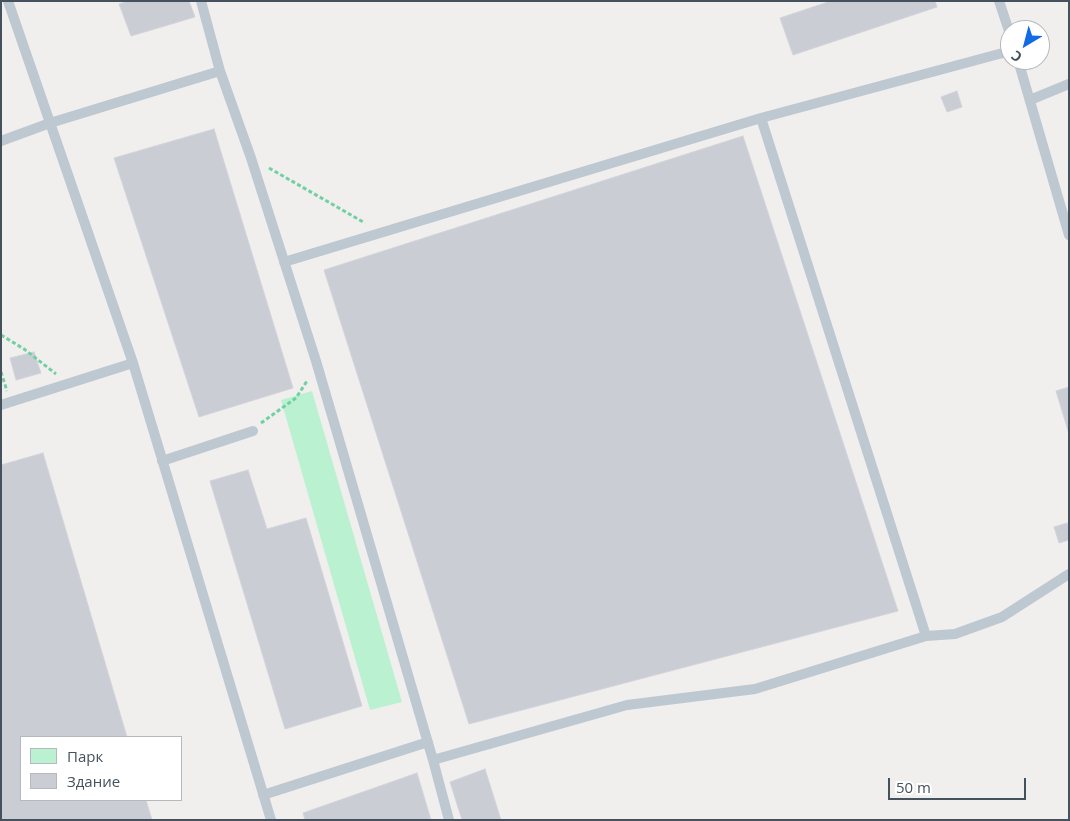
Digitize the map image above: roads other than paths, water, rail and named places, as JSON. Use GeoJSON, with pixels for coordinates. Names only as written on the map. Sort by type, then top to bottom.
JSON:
{"type":"FeatureCollection","features":[{"type":"Feature","properties":{"kind":"lane"},"geometry":{"type":"LineString","coordinates":[[8,1],[133,363],[270,820]]}},
{"type":"Feature","properties":{"kind":"lane"},"geometry":{"type":"LineString","coordinates":[[201,1],[220,71],[251,158],[316,361],[428,742],[449,820]]}},
{"type":"Feature","properties":{"kind":"lane"},"geometry":{"type":"LineString","coordinates":[[999,1],[1005,20]]}},
{"type":"Feature","properties":{"kind":"lane"},"geometry":{"type":"LineString","coordinates":[[284,262],[761,118],[1000,54]]}},
{"type":"Feature","properties":{"kind":"lane"},"geometry":{"type":"LineString","coordinates":[[1021,70],[1069,236]]}},
{"type":"Feature","properties":{"kind":"lane"},"geometry":{"type":"LineString","coordinates":[[1,141],[50,123],[220,71]]}},
{"type":"Feature","properties":{"kind":"lane"},"geometry":{"type":"LineString","coordinates":[[1030,100],[1069,84]]}},
{"type":"Feature","properties":{"kind":"lane"},"geometry":{"type":"LineString","coordinates":[[761,118],[926,636]]}},
{"type":"Feature","properties":{"kind":"lane"},"geometry":{"type":"LineString","coordinates":[[1,405],[133,363]]}},
{"type":"Feature","properties":{"kind":"lane"},"geometry":{"type":"LineString","coordinates":[[162,461],[253,431]]}},
{"type":"Feature","properties":{"kind":"lane"},"geometry":{"type":"LineString","coordinates":[[433,760],[627,705],[755,689],[926,636],[955,634],[1002,617],[1069,574]]}},
{"type":"Feature","properties":{"kind":"lane"},"geometry":{"type":"LineString","coordinates":[[263,795],[428,742]]}}]}
